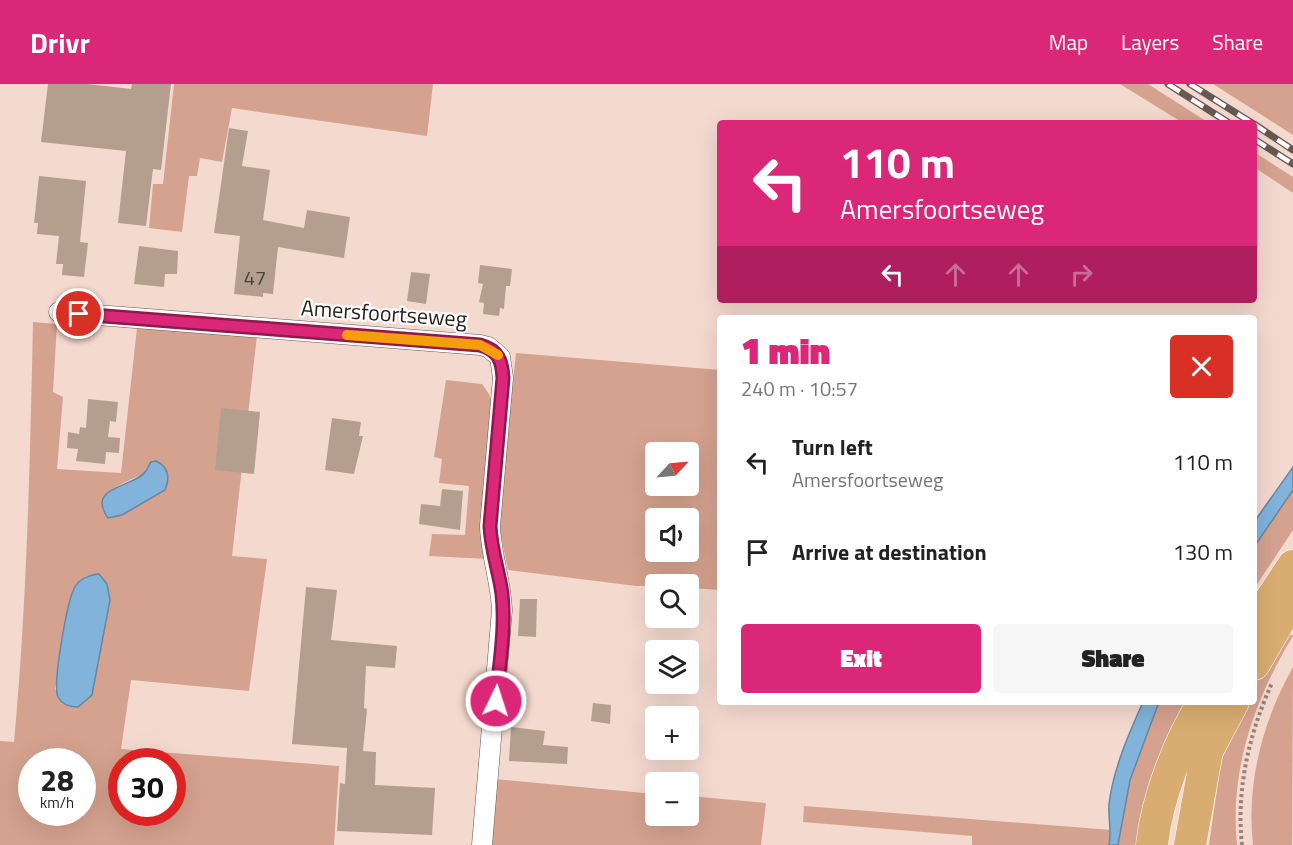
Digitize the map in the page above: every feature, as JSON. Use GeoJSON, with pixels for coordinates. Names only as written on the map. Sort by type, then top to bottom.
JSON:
{"type":"FeatureCollection","features":[{"type":"Feature","properties":{"kind":"main road"},"geometry":{"type":"LineString","coordinates":[[1257,621],[1293,566]]}},
{"type":"Feature","properties":{"kind":"main road"},"geometry":{"type":"LineString","coordinates":[[1264,672],[1293,597]]}},
{"type":"Feature","properties":{"kind":"main road"},"geometry":{"type":"LineString","coordinates":[[1152,845],[1154,829],[1178,750],[1202,705]]}},
{"type":"Feature","properties":{"kind":"main road"},"geometry":{"type":"LineString","coordinates":[[1190,845],[1207,751],[1231,705]]}},
{"type":"Feature","properties":{"kind":"street","name":"Amersfoortseweg"},"geometry":{"type":"LineString","coordinates":[[59,312],[480,345],[488,347],[500,357],[503,378],[490,526],[491,547],[502,594],[502,610],[482,845]]}},
{"type":"Feature","properties":{"kind":"path"},"geometry":{"type":"LineString","coordinates":[[1242,845],[1241,802],[1247,757],[1257,721],[1264,672]]}},
{"type":"Feature","properties":{"kind":"shaded area"},"geometry":{"type":"Polygon","coordinates":[[[174,84],[433,84],[427,136],[232,108],[222,162],[200,158],[197,176],[189,176],[182,232],[149,228],[153,184],[163,184],[174,84]]]}},
{"type":"Feature","properties":{"kind":"shaded area"},"geometry":{"type":"Polygon","coordinates":[[[1120,84],[1148,84],[1204,120],[1178,120],[1120,84]]]}},
{"type":"Feature","properties":{"kind":"shaded area"},"geometry":{"type":"Polygon","coordinates":[[[1213,84],[1293,84],[1293,135],[1213,84]]]}},
{"type":"Feature","properties":{"kind":"shaded area"},"geometry":{"type":"Polygon","coordinates":[[[1257,154],[1293,177],[1293,193],[1257,169],[1257,154]]]}},
{"type":"Feature","properties":{"kind":"shaded area"},"geometry":{"type":"Polygon","coordinates":[[[33,322],[57,324],[53,392],[63,397],[57,469],[121,473],[137,328],[257,335],[232,556],[267,559],[249,691],[131,680],[121,748],[108,748],[108,826],[186,826],[186,754],[339,766],[334,845],[0,845],[0,741],[14,742],[27,532],[33,322]],[[146,472],[111,491],[103,502],[102,510],[165,490],[168,472],[146,472]],[[99,574],[86,576],[73,589],[55,689],[63,704],[92,695],[110,600],[107,584],[99,574]]]}},
{"type":"Feature","properties":{"kind":"shaded area"},"geometry":{"type":"Polygon","coordinates":[[[516,353],[717,370],[717,590],[699,589],[699,574],[645,574],[645,586],[508,570],[498,522],[516,353]]]}},
{"type":"Feature","properties":{"kind":"shaded area"},"geometry":{"type":"Polygon","coordinates":[[[446,380],[482,384],[489,394],[494,409],[488,559],[429,556],[432,534],[465,535],[469,486],[439,483],[442,459],[434,457],[446,380]]]}},
{"type":"Feature","properties":{"kind":"shaded area"},"geometry":{"type":"Polygon","coordinates":[[[1293,490],[1293,530],[1257,584],[1257,543],[1293,490]]]}},
{"type":"Feature","properties":{"kind":"shaded area"},"geometry":{"type":"Polygon","coordinates":[[[1290,634],[1293,636],[1267,684],[1248,736],[1237,790],[1237,845],[1209,845],[1218,783],[1219,750],[1239,705],[1257,705],[1257,672],[1290,634]]]}},
{"type":"Feature","properties":{"kind":"shaded area"},"geometry":{"type":"Polygon","coordinates":[[[1293,667],[1292,845],[1253,845],[1252,798],[1259,753],[1273,708],[1293,667]]]}},
{"type":"Feature","properties":{"kind":"shaded area"},"geometry":{"type":"Polygon","coordinates":[[[1158,705],[1194,705],[1145,845],[1118,845],[1129,780],[1158,705]]]}},
{"type":"Feature","properties":{"kind":"shaded area"},"geometry":{"type":"Polygon","coordinates":[[[494,779],[645,793],[645,826],[699,826],[699,797],[766,803],[761,845],[487,845],[494,779]]]}},
{"type":"Feature","properties":{"kind":"shaded area"},"geometry":{"type":"Polygon","coordinates":[[[804,806],[1112,830],[1109,845],[972,845],[972,836],[803,822],[804,806]]]}},
{"type":"Feature","properties":{"kind":"water"},"geometry":{"type":"Polygon","coordinates":[[[156,461],[164,466],[167,473],[168,481],[165,490],[122,515],[108,518],[103,507],[103,500],[107,494],[140,477],[151,462],[156,461]]]}},
{"type":"Feature","properties":{"kind":"water"},"geometry":{"type":"Polygon","coordinates":[[[1293,467],[1293,490],[1257,543],[1257,518],[1293,467]]]}},
{"type":"Feature","properties":{"kind":"water"},"geometry":{"type":"Polygon","coordinates":[[[99,574],[107,584],[110,600],[92,695],[78,707],[69,706],[60,700],[57,690],[67,612],[77,584],[87,577],[99,574]]]}},
{"type":"Feature","properties":{"kind":"water"},"geometry":{"type":"Polygon","coordinates":[[[1142,705],[1158,705],[1130,780],[1118,845],[1109,845],[1111,791],[1127,739],[1142,705]]]}},
{"type":"Feature","properties":{"kind":"building"},"geometry":{"type":"Polygon","coordinates":[[[48,84],[87,84],[131,89],[132,84],[171,84],[161,170],[153,169],[146,226],[118,223],[126,151],[41,142],[48,84]]]}},
{"type":"Feature","properties":{"kind":"building"},"geometry":{"type":"Polygon","coordinates":[[[229,128],[248,131],[242,166],[270,170],[263,220],[304,228],[307,210],[350,217],[344,258],[278,247],[273,294],[263,293],[263,297],[234,294],[240,236],[214,233],[229,128]]]}},
{"type":"Feature","properties":{"kind":"building"},"geometry":{"type":"Polygon","coordinates":[[[39,176],[86,181],[80,242],[88,243],[84,277],[62,275],[63,264],[56,264],[59,236],[37,234],[38,223],[34,223],[39,176]]]}},
{"type":"Feature","properties":{"kind":"building"},"geometry":{"type":"Polygon","coordinates":[[[139,246],[178,251],[177,274],[165,274],[164,287],[134,284],[139,246]]]}},
{"type":"Feature","properties":{"kind":"building"},"geometry":{"type":"Polygon","coordinates":[[[480,265],[512,269],[510,286],[506,286],[504,309],[500,308],[499,316],[483,314],[484,303],[479,302],[483,284],[478,283],[480,265]]]}},
{"type":"Feature","properties":{"kind":"building"},"geometry":{"type":"Polygon","coordinates":[[[411,272],[430,274],[426,304],[407,301],[411,272]]]}},
{"type":"Feature","properties":{"kind":"building"},"geometry":{"type":"Polygon","coordinates":[[[88,399],[118,402],[116,422],[110,421],[108,437],[120,438],[119,453],[106,452],[105,464],[76,461],[78,449],[67,448],[68,432],[79,434],[80,427],[86,428],[88,399]]]}},
{"type":"Feature","properties":{"kind":"building"},"geometry":{"type":"Polygon","coordinates":[[[221,408],[260,412],[254,474],[215,470],[221,408]]]}},
{"type":"Feature","properties":{"kind":"building"},"geometry":{"type":"Polygon","coordinates":[[[332,418],[361,422],[359,436],[363,436],[354,474],[325,470],[332,418]]]}},
{"type":"Feature","properties":{"kind":"building"},"geometry":{"type":"Polygon","coordinates":[[[442,489],[463,491],[460,530],[419,524],[421,504],[440,506],[442,489]]]}},
{"type":"Feature","properties":{"kind":"building"},"geometry":{"type":"Polygon","coordinates":[[[306,587],[337,590],[331,640],[397,646],[395,668],[366,666],[364,708],[367,709],[363,751],[376,752],[375,785],[435,788],[432,835],[337,831],[340,783],[345,784],[347,748],[292,744],[306,587]]]}},
{"type":"Feature","properties":{"kind":"building"},"geometry":{"type":"Polygon","coordinates":[[[520,599],[537,599],[536,637],[518,636],[520,599]]]}},
{"type":"Feature","properties":{"kind":"building"},"geometry":{"type":"Polygon","coordinates":[[[593,703],[611,705],[610,724],[591,721],[593,703]]]}},
{"type":"Feature","properties":{"kind":"building"},"geometry":{"type":"Polygon","coordinates":[[[511,727],[545,731],[543,745],[568,747],[567,764],[509,761],[511,727]]]}},
{"type":"Feature","properties":{"kind":"railway"},"geometry":{"type":"LineString","coordinates":[[1168,84],[1224,120]]}},
{"type":"Feature","properties":{"kind":"railway"},"geometry":{"type":"LineString","coordinates":[[1190,84],[1247,120]]}},
{"type":"Feature","properties":{"kind":"railway"},"geometry":{"type":"LineString","coordinates":[[1257,126],[1293,150]]}},
{"type":"Feature","properties":{"kind":"railway"},"geometry":{"type":"LineString","coordinates":[[1257,141],[1293,164]]}},
{"type":"Feature","properties":{"kind":"slow traffic"},"geometry":{"type":"LineString","coordinates":[[347,335],[480,345],[488,347],[498,355]]}},
{"type":"Feature","properties":{"kind":"route"},"geometry":{"type":"LineString","coordinates":[[79,314],[480,345],[495,352],[500,357],[503,378],[490,526],[491,547],[502,594],[496,701]]}}]}
